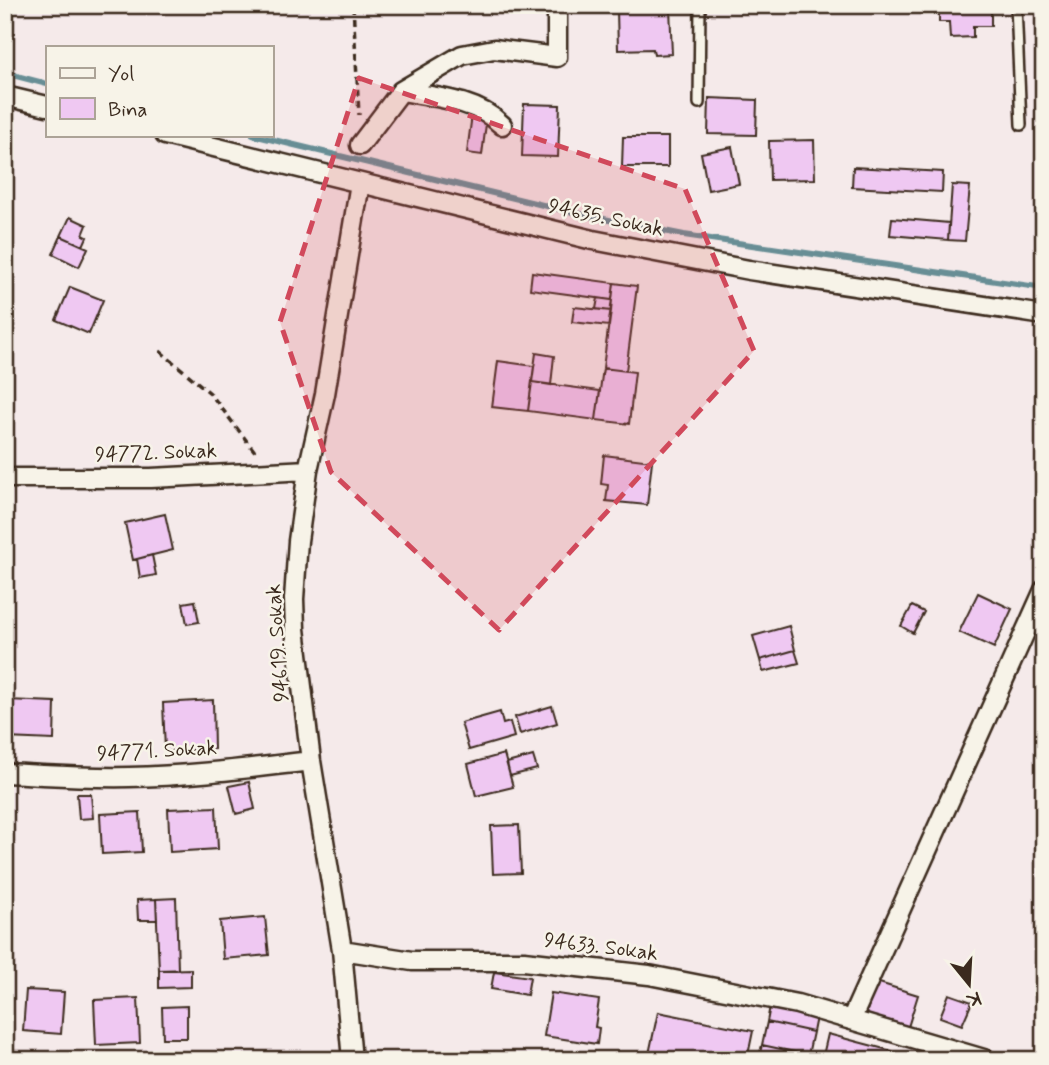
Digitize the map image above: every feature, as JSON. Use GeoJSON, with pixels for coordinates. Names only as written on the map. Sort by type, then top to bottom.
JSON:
{"type":"FeatureCollection","features":[{"type":"Feature","properties":{"kind":"street"},"geometry":{"type":"LineString","coordinates":[[360,145],[401,91],[462,55],[494,49],[557,57],[556,5]]}},
{"type":"Feature","properties":{"kind":"street"},"geometry":{"type":"LineString","coordinates":[[401,91],[447,99],[482,110],[502,125]]}},
{"type":"Feature","properties":{"kind":"street"},"geometry":{"type":"LineString","coordinates":[[5,96],[46,106]]}},
{"type":"Feature","properties":{"kind":"street","name":"94635. Sokak"},"geometry":{"type":"LineString","coordinates":[[169,136],[593,240],[667,255],[1044,315]]}},
{"type":"Feature","properties":{"kind":"street","name":"94619. Sokak"},"geometry":{"type":"LineString","coordinates":[[352,1060],[342,950],[311,761],[295,629],[294,599],[298,541],[308,470],[325,394],[360,183]]}},
{"type":"Feature","properties":{"kind":"street","name":"94772. Sokak"},"geometry":{"type":"LineString","coordinates":[[8,476],[151,478],[308,470]]}},
{"type":"Feature","properties":{"kind":"street"},"geometry":{"type":"LineString","coordinates":[[850,1020],[1044,590]]}},
{"type":"Feature","properties":{"kind":"street","name":"94771. Sokak"},"geometry":{"type":"LineString","coordinates":[[5,773],[132,777],[311,761]]}},
{"type":"Feature","properties":{"kind":"street","name":"94633. Sokak"},"geometry":{"type":"LineString","coordinates":[[342,950],[412,961],[524,961],[636,973],[760,995],[986,1060]]}},
{"type":"Feature","properties":{"kind":"lane"},"geometry":{"type":"LineString","coordinates":[[699,103],[701,5]]}},
{"type":"Feature","properties":{"kind":"lane"},"geometry":{"type":"LineString","coordinates":[[1016,5],[1021,125]]}},
{"type":"Feature","properties":{"kind":"path"},"geometry":{"type":"LineString","coordinates":[[354,5],[360,145]]}},
{"type":"Feature","properties":{"kind":"path"},"geometry":{"type":"LineString","coordinates":[[160,351],[210,393],[270,471]]}},
{"type":"Feature","properties":{"kind":"highlighted area"},"geometry":{"type":"Polygon","coordinates":[[[359,78],[685,189],[754,351],[499,630],[331,472],[280,322],[359,78]]]}},
{"type":"Feature","properties":{"kind":"building"},"geometry":{"type":"Polygon","coordinates":[[[939,5],[991,5],[991,26],[973,26],[973,37],[950,38],[949,22],[939,22],[939,5]]]}},
{"type":"Feature","properties":{"kind":"building"},"geometry":{"type":"Polygon","coordinates":[[[670,8],[672,54],[654,55],[653,49],[618,50],[617,10],[670,8]]]}},
{"type":"Feature","properties":{"kind":"building"},"geometry":{"type":"Polygon","coordinates":[[[709,98],[757,100],[756,135],[708,134],[709,98]]]}},
{"type":"Feature","properties":{"kind":"building"},"geometry":{"type":"Polygon","coordinates":[[[524,104],[560,105],[558,157],[522,156],[524,104]]]}},
{"type":"Feature","properties":{"kind":"building"},"geometry":{"type":"Polygon","coordinates":[[[472,114],[487,116],[482,155],[467,153],[472,114]]]}},
{"type":"Feature","properties":{"kind":"building"},"geometry":{"type":"Polygon","coordinates":[[[623,137],[668,137],[668,167],[622,167],[623,137]]]}},
{"type":"Feature","properties":{"kind":"building"},"geometry":{"type":"Polygon","coordinates":[[[814,140],[815,179],[770,180],[769,141],[814,140]]]}},
{"type":"Feature","properties":{"kind":"building"},"geometry":{"type":"Polygon","coordinates":[[[732,147],[739,184],[708,190],[701,153],[732,147]]]}},
{"type":"Feature","properties":{"kind":"building"},"geometry":{"type":"Polygon","coordinates":[[[853,167],[943,172],[942,192],[852,187],[853,167]]]}},
{"type":"Feature","properties":{"kind":"building"},"geometry":{"type":"Polygon","coordinates":[[[952,185],[970,186],[965,241],[948,240],[952,185]]]}},
{"type":"Feature","properties":{"kind":"building"},"geometry":{"type":"Polygon","coordinates":[[[70,217],[87,225],[83,235],[87,237],[83,246],[61,236],[70,217]]]}},
{"type":"Feature","properties":{"kind":"building"},"geometry":{"type":"Polygon","coordinates":[[[892,218],[949,223],[948,240],[890,235],[892,218]]]}},
{"type":"Feature","properties":{"kind":"building"},"geometry":{"type":"Polygon","coordinates":[[[61,236],[88,248],[79,267],[53,254],[61,236]]]}},
{"type":"Feature","properties":{"kind":"building"},"geometry":{"type":"Polygon","coordinates":[[[532,272],[614,283],[612,300],[530,289],[532,272]]]}},
{"type":"Feature","properties":{"kind":"building"},"geometry":{"type":"Polygon","coordinates":[[[614,283],[637,286],[626,371],[603,368],[614,283]]]}},
{"type":"Feature","properties":{"kind":"building"},"geometry":{"type":"Polygon","coordinates":[[[70,287],[103,300],[89,334],[56,320],[70,287]]]}},
{"type":"Feature","properties":{"kind":"building"},"geometry":{"type":"Polygon","coordinates":[[[598,298],[612,300],[611,311],[596,309],[598,298]]]}},
{"type":"Feature","properties":{"kind":"building"},"geometry":{"type":"Polygon","coordinates":[[[574,307],[611,311],[609,326],[572,322],[574,307]]]}},
{"type":"Feature","properties":{"kind":"building"},"geometry":{"type":"Polygon","coordinates":[[[536,353],[554,356],[551,385],[532,382],[536,353]]]}},
{"type":"Feature","properties":{"kind":"building"},"geometry":{"type":"Polygon","coordinates":[[[498,361],[534,366],[528,411],[492,407],[498,361]]]}},
{"type":"Feature","properties":{"kind":"building"},"geometry":{"type":"Polygon","coordinates":[[[603,368],[635,372],[629,424],[596,420],[603,368]]]}},
{"type":"Feature","properties":{"kind":"building"},"geometry":{"type":"Polygon","coordinates":[[[532,382],[600,391],[596,420],[528,411],[532,382]]]}},
{"type":"Feature","properties":{"kind":"building"},"geometry":{"type":"Polygon","coordinates":[[[604,455],[652,461],[647,505],[606,501],[608,485],[601,484],[604,455]]]}},
{"type":"Feature","properties":{"kind":"building"},"geometry":{"type":"Polygon","coordinates":[[[165,514],[173,550],[133,560],[125,523],[165,514]]]}},
{"type":"Feature","properties":{"kind":"building"},"geometry":{"type":"Polygon","coordinates":[[[152,555],[156,575],[140,578],[137,559],[152,555]]]}},
{"type":"Feature","properties":{"kind":"building"},"geometry":{"type":"Polygon","coordinates":[[[978,593],[1012,609],[994,648],[959,632],[978,593]]]}},
{"type":"Feature","properties":{"kind":"building"},"geometry":{"type":"Polygon","coordinates":[[[195,601],[199,622],[187,624],[183,603],[195,601]]]}},
{"type":"Feature","properties":{"kind":"building"},"geometry":{"type":"Polygon","coordinates":[[[912,606],[924,612],[913,633],[901,626],[912,606]]]}},
{"type":"Feature","properties":{"kind":"building"},"geometry":{"type":"Polygon","coordinates":[[[789,626],[795,650],[760,660],[753,636],[789,626]]]}},
{"type":"Feature","properties":{"kind":"building"},"geometry":{"type":"Polygon","coordinates":[[[795,650],[799,663],[763,672],[760,660],[795,650]]]}},
{"type":"Feature","properties":{"kind":"building"},"geometry":{"type":"Polygon","coordinates":[[[7,700],[55,702],[54,740],[6,738],[7,700]]]}},
{"type":"Feature","properties":{"kind":"building"},"geometry":{"type":"Polygon","coordinates":[[[213,700],[214,749],[165,751],[163,703],[213,700]]]}},
{"type":"Feature","properties":{"kind":"building"},"geometry":{"type":"Polygon","coordinates":[[[552,706],[557,723],[520,734],[515,717],[552,706]]]}},
{"type":"Feature","properties":{"kind":"building"},"geometry":{"type":"Polygon","coordinates":[[[500,712],[503,724],[510,722],[514,737],[469,750],[461,723],[500,712]]]}},
{"type":"Feature","properties":{"kind":"building"},"geometry":{"type":"Polygon","coordinates":[[[504,754],[513,787],[476,796],[468,764],[504,754]]]}},
{"type":"Feature","properties":{"kind":"building"},"geometry":{"type":"Polygon","coordinates":[[[533,756],[537,769],[510,776],[507,763],[533,756]]]}},
{"type":"Feature","properties":{"kind":"building"},"geometry":{"type":"Polygon","coordinates":[[[249,782],[255,809],[236,814],[229,786],[249,782]]]}},
{"type":"Feature","properties":{"kind":"building"},"geometry":{"type":"Polygon","coordinates":[[[77,794],[91,794],[93,818],[79,819],[77,794]]]}},
{"type":"Feature","properties":{"kind":"building"},"geometry":{"type":"Polygon","coordinates":[[[216,807],[218,849],[170,852],[168,809],[216,807]]]}},
{"type":"Feature","properties":{"kind":"building"},"geometry":{"type":"Polygon","coordinates":[[[140,812],[142,852],[102,854],[100,814],[140,812]]]}},
{"type":"Feature","properties":{"kind":"building"},"geometry":{"type":"Polygon","coordinates":[[[519,825],[521,873],[493,874],[491,826],[519,825]]]}},
{"type":"Feature","properties":{"kind":"building"},"geometry":{"type":"Polygon","coordinates":[[[176,898],[178,970],[159,970],[156,899],[176,898]]]}},
{"type":"Feature","properties":{"kind":"building"},"geometry":{"type":"Polygon","coordinates":[[[156,899],[157,920],[138,920],[137,900],[156,899]]]}},
{"type":"Feature","properties":{"kind":"building"},"geometry":{"type":"Polygon","coordinates":[[[265,917],[269,955],[223,959],[220,921],[265,917]]]}},
{"type":"Feature","properties":{"kind":"building"},"geometry":{"type":"Polygon","coordinates":[[[191,969],[191,987],[159,988],[159,970],[191,969]]]}},
{"type":"Feature","properties":{"kind":"building"},"geometry":{"type":"Polygon","coordinates":[[[494,972],[530,977],[527,995],[491,989],[494,972]]]}},
{"type":"Feature","properties":{"kind":"building"},"geometry":{"type":"Polygon","coordinates":[[[876,982],[918,995],[908,1027],[866,1014],[876,982]]]}},
{"type":"Feature","properties":{"kind":"building"},"geometry":{"type":"Polygon","coordinates":[[[26,990],[64,992],[61,1034],[23,1031],[26,990]]]}},
{"type":"Feature","properties":{"kind":"building"},"geometry":{"type":"Polygon","coordinates":[[[551,993],[599,1000],[595,1027],[599,1028],[597,1044],[544,1036],[551,993]]]}},
{"type":"Feature","properties":{"kind":"building"},"geometry":{"type":"Polygon","coordinates":[[[949,994],[972,1002],[962,1025],[940,1017],[949,994]]]}},
{"type":"Feature","properties":{"kind":"building"},"geometry":{"type":"Polygon","coordinates":[[[138,998],[140,1043],[96,1045],[94,1000],[138,998]]]}},
{"type":"Feature","properties":{"kind":"building"},"geometry":{"type":"Polygon","coordinates":[[[187,1006],[187,1038],[163,1038],[162,1007],[187,1006]]]}},
{"type":"Feature","properties":{"kind":"building"},"geometry":{"type":"Polygon","coordinates":[[[770,1006],[816,1017],[813,1032],[767,1022],[770,1006]]]}},
{"type":"Feature","properties":{"kind":"building"},"geometry":{"type":"Polygon","coordinates":[[[658,1012],[753,1031],[747,1060],[675,1060],[649,1054],[658,1012]]]}},
{"type":"Feature","properties":{"kind":"building"},"geometry":{"type":"Polygon","coordinates":[[[767,1022],[813,1032],[808,1055],[762,1045],[767,1022]]]}},
{"type":"Feature","properties":{"kind":"building"},"geometry":{"type":"Polygon","coordinates":[[[828,1034],[892,1051],[890,1060],[822,1060],[828,1034]]]}},
{"type":"Feature","properties":{"kind":"building"},"geometry":{"type":"Polygon","coordinates":[[[762,1045],[818,1057],[817,1060],[758,1060],[762,1045]]]}},
{"type":"Feature","properties":{"kind":"waterway"},"geometry":{"type":"LineString","coordinates":[[5,73],[46,84]]}},
{"type":"Feature","properties":{"kind":"waterway"},"geometry":{"type":"LineString","coordinates":[[257,136],[584,215],[684,235],[1044,288]]}}]}
